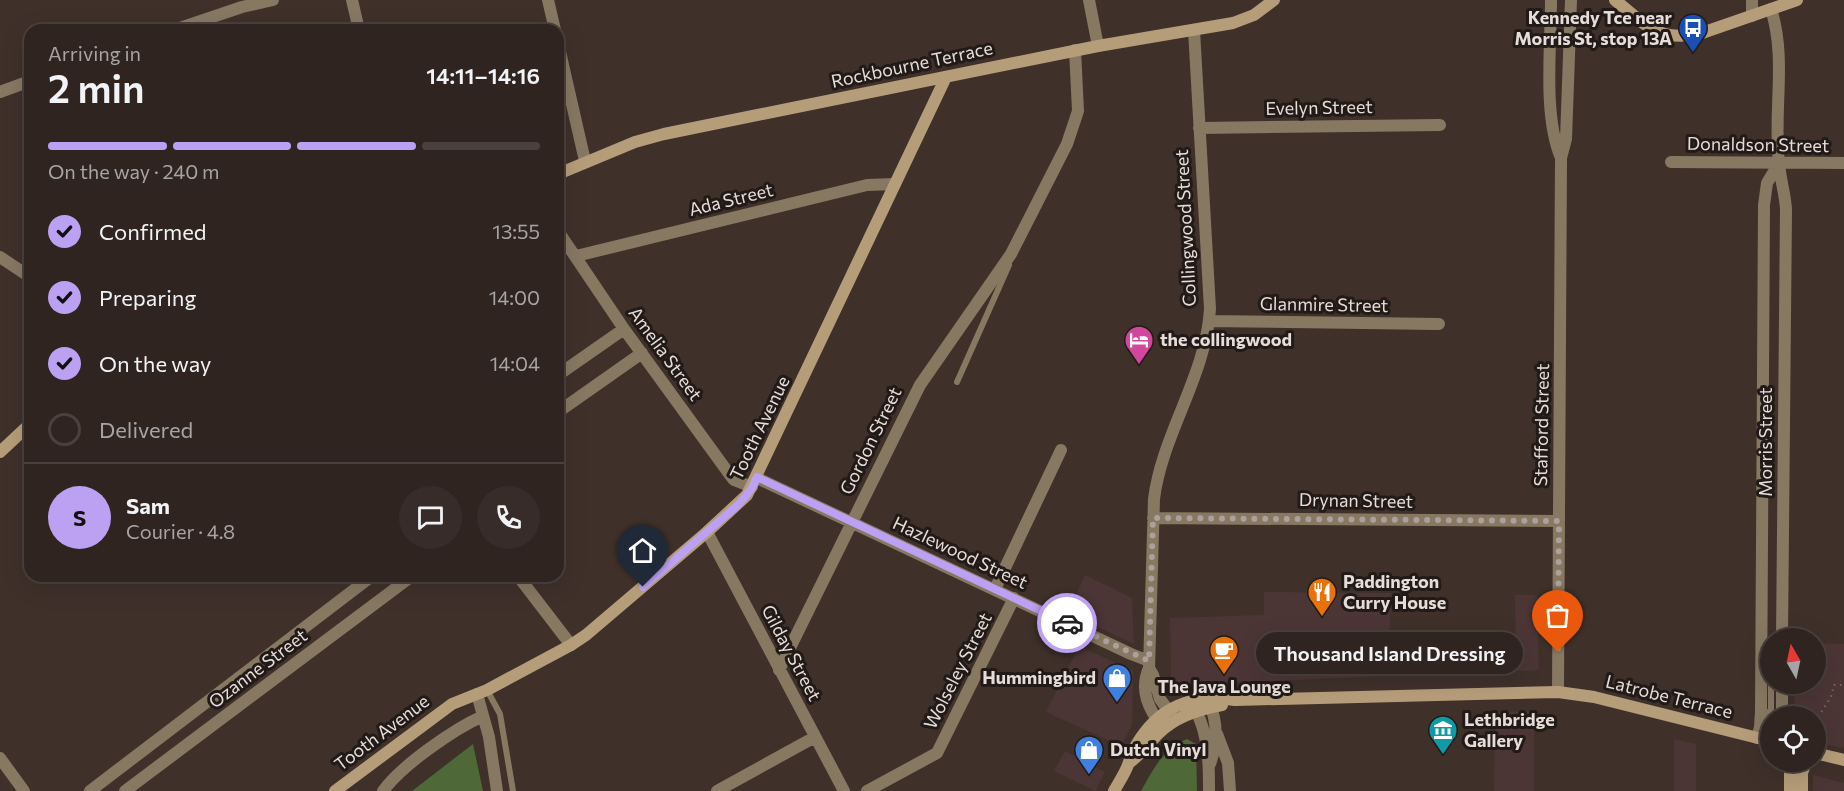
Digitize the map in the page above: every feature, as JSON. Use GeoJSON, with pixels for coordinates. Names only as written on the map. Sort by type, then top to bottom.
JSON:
{"type":"FeatureCollection","features":[{"type":"Feature","properties":{"kind":"street"},"geometry":{"type":"LineString","coordinates":[[192,24],[242,7],[273,0]]}},
{"type":"Feature","properties":{"kind":"street"},"geometry":{"type":"LineString","coordinates":[[352,0],[358,24]]}},
{"type":"Feature","properties":{"kind":"street"},"geometry":{"type":"LineString","coordinates":[[548,0],[554,24]]}},
{"type":"Feature","properties":{"kind":"street"},"geometry":{"type":"LineString","coordinates":[[1089,0],[1098,46]]}},
{"type":"Feature","properties":{"kind":"street","name":"Rockbourne Terrace"},"geometry":{"type":"LineString","coordinates":[[564,171],[635,142],[664,134],[1098,46],[1194,30],[1254,15],[1274,0]]}},
{"type":"Feature","properties":{"kind":"street","name":"Stafford Street"},"geometry":{"type":"LineString","coordinates":[[1551,0],[1551,120],[1561,158]]}},
{"type":"Feature","properties":{"kind":"street","name":"Stafford Street"},"geometry":{"type":"LineString","coordinates":[[1558,692],[1561,158],[1566,139],[1571,0]]}},
{"type":"Feature","properties":{"kind":"street"},"geometry":{"type":"LineString","coordinates":[[1615,0],[1655,32],[1666,35],[1695,34],[1797,0]]}},
{"type":"Feature","properties":{"kind":"street"},"geometry":{"type":"LineString","coordinates":[[1752,0],[1752,16]]}},
{"type":"Feature","properties":{"kind":"street","name":"Morris Street"},"geometry":{"type":"LineString","coordinates":[[1771,9],[1777,31],[1779,52],[1779,163],[1786,209],[1784,548],[1780,628]]}},
{"type":"Feature","properties":{"kind":"street","name":"Collingwood Street"},"geometry":{"type":"LineString","coordinates":[[1160,724],[1146,699],[1145,676],[1149,665],[1153,518],[1158,476],[1204,347],[1209,321],[1194,30]]}},
{"type":"Feature","properties":{"kind":"street","name":"Gordon Street"},"geometry":{"type":"LineString","coordinates":[[780,670],[920,385],[993,282],[1018,242],[1067,144],[1078,111],[1075,51]]}},
{"type":"Feature","properties":{"kind":"street"},"geometry":{"type":"LineString","coordinates":[[564,69],[585,161]]}},
{"type":"Feature","properties":{"kind":"street","name":"Tooth Avenue"},"geometry":{"type":"LineString","coordinates":[[335,791],[454,702],[482,692],[571,645],[595,628],[739,504],[754,482],[946,77]]}},
{"type":"Feature","properties":{"kind":"street"},"geometry":{"type":"LineString","coordinates":[[0,92],[24,83]]}},
{"type":"Feature","properties":{"kind":"street","name":"Evelyn Street"},"geometry":{"type":"LineString","coordinates":[[1199,128],[1440,125]]}},
{"type":"Feature","properties":{"kind":"street","name":"Donaldson Street"},"geometry":{"type":"LineString","coordinates":[[1671,162],[1844,164]]}},
{"type":"Feature","properties":{"kind":"street","name":"Morris Street"},"geometry":{"type":"LineString","coordinates":[[1758,734],[1765,191],[1779,163]]}},
{"type":"Feature","properties":{"kind":"street","name":"Ada Street"},"geometry":{"type":"LineString","coordinates":[[576,256],[867,185],[896,184]]}},
{"type":"Feature","properties":{"kind":"street","name":"Amelia Street"},"geometry":{"type":"LineString","coordinates":[[564,239],[624,329],[730,475],[734,480],[754,482]]}},
{"type":"Feature","properties":{"kind":"street"},"geometry":{"type":"LineString","coordinates":[[0,257],[24,273]]}},
{"type":"Feature","properties":{"kind":"street","name":"Glanmire Street"},"geometry":{"type":"LineString","coordinates":[[1209,321],[1439,324]]}},
{"type":"Feature","properties":{"kind":"street"},"geometry":{"type":"LineString","coordinates":[[564,371],[624,329]]}},
{"type":"Feature","properties":{"kind":"street"},"geometry":{"type":"LineString","coordinates":[[1763,336],[1784,337]]}},
{"type":"Feature","properties":{"kind":"street"},"geometry":{"type":"LineString","coordinates":[[564,408],[642,352]]}},
{"type":"Feature","properties":{"kind":"street"},"geometry":{"type":"LineString","coordinates":[[0,452],[24,430]]}},
{"type":"Feature","properties":{"kind":"street"},"geometry":{"type":"LineString","coordinates":[[995,589],[1061,450]]}},
{"type":"Feature","properties":{"kind":"street","name":"Hazlewood Street"},"geometry":{"type":"LineString","coordinates":[[754,482],[851,522],[1131,654],[1149,665]]}},
{"type":"Feature","properties":{"kind":"street","name":"Drynan Street"},"geometry":{"type":"LineString","coordinates":[[1153,518],[1559,521]]}},
{"type":"Feature","properties":{"kind":"street","name":"Gilday Street"},"geometry":{"type":"LineString","coordinates":[[707,532],[844,791]]}},
{"type":"Feature","properties":{"kind":"street"},"geometry":{"type":"LineString","coordinates":[[1761,547],[1784,548]]}},
{"type":"Feature","properties":{"kind":"street","name":"Ozanne Street"},"geometry":{"type":"LineString","coordinates":[[90,791],[364,582]]}},
{"type":"Feature","properties":{"kind":"street","name":"Ozanne Street"},"geometry":{"type":"LineString","coordinates":[[125,791],[404,582]]}},
{"type":"Feature","properties":{"kind":"street"},"geometry":{"type":"LineString","coordinates":[[523,582],[571,645]]}},
{"type":"Feature","properties":{"kind":"street","name":"Wolseley Street"},"geometry":{"type":"LineString","coordinates":[[867,791],[937,753],[1014,598]]}},
{"type":"Feature","properties":{"kind":"street","name":"Collingwood Street"},"geometry":{"type":"LineString","coordinates":[[1149,665],[1160,699],[1171,715]]}},
{"type":"Feature","properties":{"kind":"street"},"geometry":{"type":"LineString","coordinates":[[482,692],[483,716],[497,791]]}},
{"type":"Feature","properties":{"kind":"street","name":"Latrobe Terrace"},"geometry":{"type":"LineString","coordinates":[[1114,791],[1129,763],[1132,751],[1182,704],[1195,706],[1209,703],[1226,705],[1235,700],[1558,692],[1594,697],[1758,734]]}},
{"type":"Feature","properties":{"kind":"street"},"geometry":{"type":"LineString","coordinates":[[1209,703],[1228,763],[1230,791]]}},
{"type":"Feature","properties":{"kind":"street"},"geometry":{"type":"LineString","coordinates":[[1195,706],[1204,730],[1209,768],[1209,791]]}},
{"type":"Feature","properties":{"kind":"street"},"geometry":{"type":"LineString","coordinates":[[383,791],[392,779],[420,757],[483,716]]}},
{"type":"Feature","properties":{"kind":"street"},"geometry":{"type":"LineString","coordinates":[[1209,768],[1217,733]]}},
{"type":"Feature","properties":{"kind":"street"},"geometry":{"type":"LineString","coordinates":[[717,791],[815,737]]}},
{"type":"Feature","properties":{"kind":"street"},"geometry":{"type":"LineString","coordinates":[[1826,756],[1844,760]]}},
{"type":"Feature","properties":{"kind":"street"},"geometry":{"type":"LineString","coordinates":[[0,758],[24,791]]}},
{"type":"Feature","properties":{"kind":"street"},"geometry":{"type":"LineString","coordinates":[[1790,772],[1790,791]]}},
{"type":"Feature","properties":{"kind":"street"},"geometry":{"type":"LineString","coordinates":[[1802,772],[1802,791]]}},
{"type":"Feature","properties":{"kind":"lane","name":"Gordon Street"},"geometry":{"type":"LineString","coordinates":[[957,382],[993,304],[1018,242]]}},
{"type":"Feature","properties":{"kind":"lane"},"geometry":{"type":"LineString","coordinates":[[482,692],[500,714],[513,791]]}},
{"type":"Feature","properties":{"kind":"lane"},"geometry":{"type":"LineString","coordinates":[[1758,734],[1770,712],[1771,694]]}},
{"type":"Feature","properties":{"kind":"path"},"geometry":{"type":"LineString","coordinates":[[1825,706],[1831,697],[1834,685],[1844,685]]}},
{"type":"Feature","properties":{"kind":"shaded area"},"geometry":{"type":"Polygon","coordinates":[[[1085,575],[1132,598],[1134,644],[1068,613],[1085,575]]]}},
{"type":"Feature","properties":{"kind":"shaded area"},"geometry":{"type":"Polygon","coordinates":[[[1264,592],[1391,593],[1388,676],[1171,685],[1170,618],[1264,615],[1264,592]]]}},
{"type":"Feature","properties":{"kind":"shaded area"},"geometry":{"type":"Polygon","coordinates":[[[1515,595],[1537,595],[1539,670],[1516,671],[1515,595]]]}},
{"type":"Feature","properties":{"kind":"shaded area"},"geometry":{"type":"Polygon","coordinates":[[[1826,643],[1844,644],[1844,748],[1826,744],[1826,706],[1794,706],[1795,694],[1826,694],[1826,643]]]}},
{"type":"Feature","properties":{"kind":"shaded area"},"geometry":{"type":"Polygon","coordinates":[[[1079,646],[1133,671],[1132,725],[1121,746],[1046,712],[1079,646]]]}},
{"type":"Feature","properties":{"kind":"shaded area"},"geometry":{"type":"Polygon","coordinates":[[[1534,711],[1534,791],[1494,791],[1495,712],[1534,711]]]}},
{"type":"Feature","properties":{"kind":"shaded area"},"geometry":{"type":"Polygon","coordinates":[[[1674,739],[1696,744],[1696,791],[1674,791],[1674,739]]]}},
{"type":"Feature","properties":{"kind":"shaded area"},"geometry":{"type":"Polygon","coordinates":[[[1065,751],[1105,772],[1095,791],[1054,771],[1065,751]]]}},
{"type":"Feature","properties":{"kind":"shaded area"},"geometry":{"type":"Polygon","coordinates":[[[1813,775],[1844,783],[1844,791],[1813,791],[1813,775]]]}},
{"type":"Feature","properties":{"kind":"green space"},"geometry":{"type":"Polygon","coordinates":[[[1187,739],[1196,744],[1197,791],[1141,791],[1165,754],[1187,739]]]}},
{"type":"Feature","properties":{"kind":"green space"},"geometry":{"type":"Polygon","coordinates":[[[473,744],[483,791],[412,791],[473,744]]]}},
{"type":"Feature","properties":{"kind":"way so far"},"geometry":{"type":"LineString","coordinates":[[1067,623],[1149,661],[1153,518],[1559,521],[1558,652]]}},
{"type":"Feature","properties":{"kind":"place","name":"Kennedy Tce near Morris St, stop 13A"},"geometry":{"type":"Point","coordinates":[1693,54]}},
{"type":"Feature","properties":{"kind":"place","name":"the collingwood"},"geometry":{"type":"Point","coordinates":[1139,366]}},
{"type":"Feature","properties":{"kind":"place","name":"Paddington Curry House"},"geometry":{"type":"Point","coordinates":[1322,618]}},
{"type":"Feature","properties":{"kind":"place","name":"Thousand Island Dressing"},"geometry":{"type":"Point","coordinates":[1558,652]}},
{"type":"Feature","properties":{"kind":"place","name":"The Java Lounge"},"geometry":{"type":"Point","coordinates":[1224,676]}},
{"type":"Feature","properties":{"kind":"place","name":"Hummingbird"},"geometry":{"type":"Point","coordinates":[1117,704]}},
{"type":"Feature","properties":{"kind":"place","name":"Lethbridge Gallery"},"geometry":{"type":"Point","coordinates":[1443,756]}},
{"type":"Feature","properties":{"kind":"place","name":"Dutch Vinyl"},"geometry":{"type":"Point","coordinates":[1089,776]}},
{"type":"Feature","properties":{"kind":"route"},"geometry":{"type":"LineString","coordinates":[[643,587],[739,504],[752,488],[757,477],[1067,623]]}}]}
